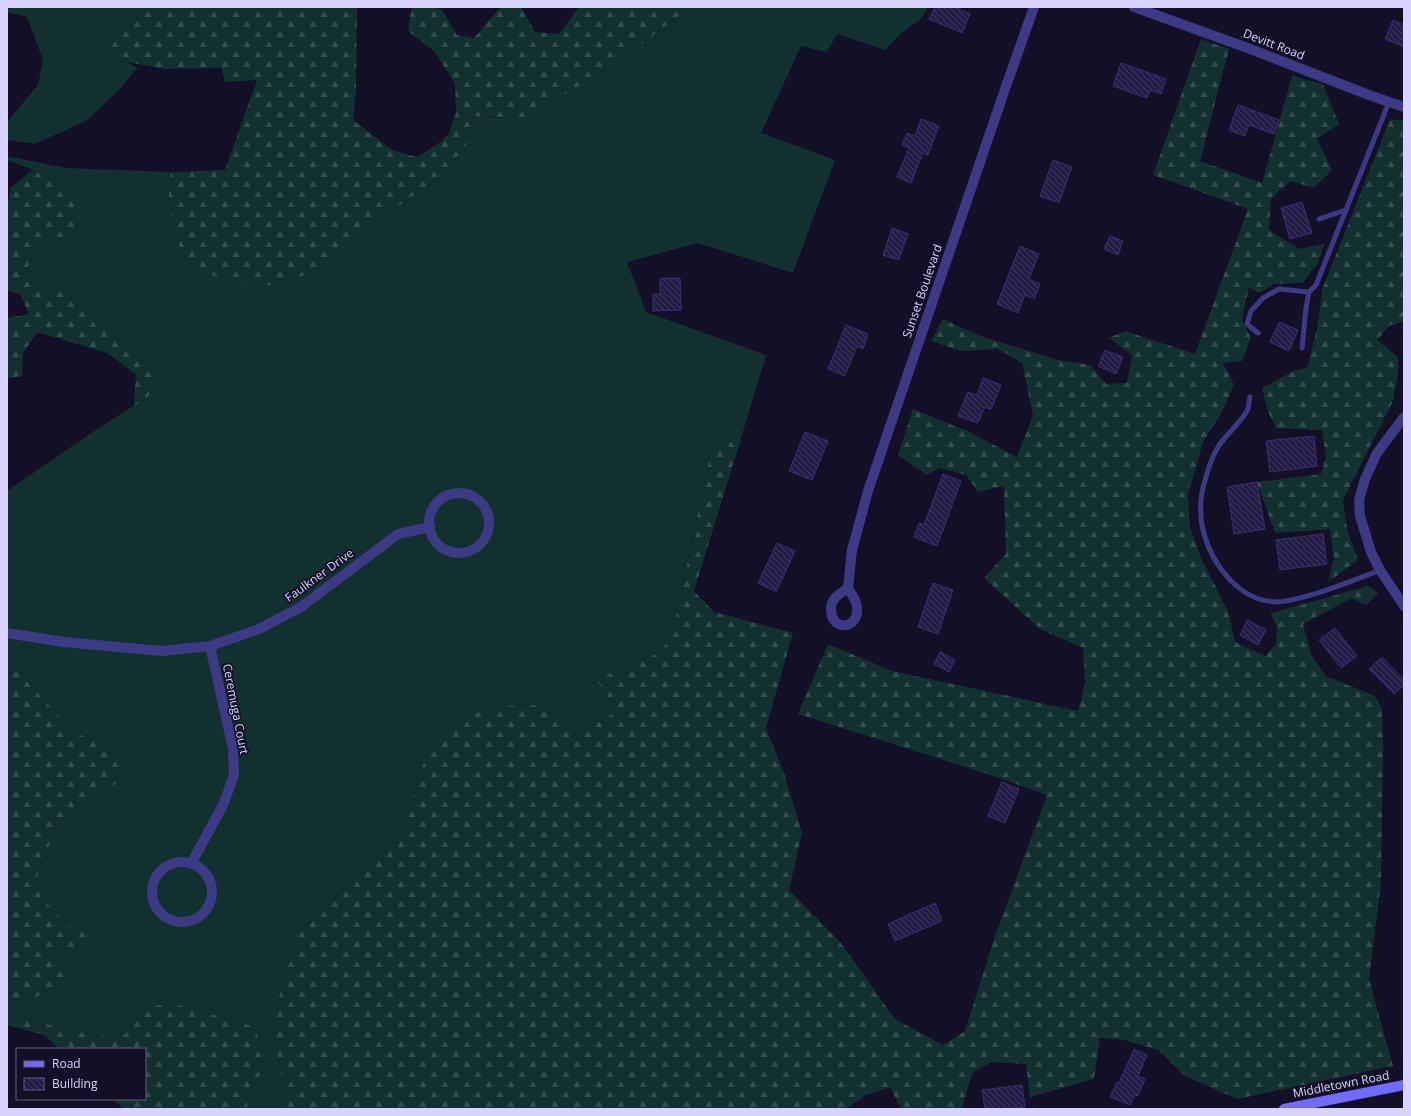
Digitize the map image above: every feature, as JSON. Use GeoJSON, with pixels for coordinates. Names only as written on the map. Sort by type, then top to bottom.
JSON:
{"type":"FeatureCollection","features":[{"type":"Feature","properties":{"kind":"street","name":"Sunset Boulevard"},"geometry":{"type":"LineString","coordinates":[[848,588],[852,550],[868,491],[1034,7]]}},
{"type":"Feature","properties":{"kind":"street","name":"Devitt Road"},"geometry":{"type":"LineString","coordinates":[[1134,7],[1404,107]]}},
{"type":"Feature","properties":{"kind":"street"},"geometry":{"type":"LineString","coordinates":[[1404,417],[1377,453],[1364,479],[1359,500],[1360,516],[1371,552],[1380,570],[1404,606]]}},
{"type":"Feature","properties":{"kind":"street"},"geometry":{"type":"LineString","coordinates":[[462,493],[476,498],[482,503],[489,516],[488,532],[484,539],[472,550],[465,552],[457,553],[442,547],[432,534],[430,526],[430,518],[436,505],[448,496],[455,494],[462,493]]}},
{"type":"Feature","properties":{"kind":"street","name":"Faulkner Drive"},"geometry":{"type":"LineString","coordinates":[[7,633],[64,642],[162,651],[210,646],[259,629],[301,607],[398,534],[430,526]]}},
{"type":"Feature","properties":{"kind":"street","name":"Ceremuga Court"},"geometry":{"type":"LineString","coordinates":[[191,864],[222,805],[234,775],[233,749],[210,646]]}},
{"type":"Feature","properties":{"kind":"street"},"geometry":{"type":"LineString","coordinates":[[180,862],[191,864],[201,869],[206,874],[210,881],[212,896],[208,908],[200,917],[193,920],[177,922],[166,917],[157,908],[154,901],[153,886],[156,879],[166,867],[180,862]]}},
{"type":"Feature","properties":{"kind":"street","name":"Middletown Road"},"geometry":{"type":"LineString","coordinates":[[1284,1109],[1404,1085]]}},
{"type":"Feature","properties":{"kind":"lane"},"geometry":{"type":"LineString","coordinates":[[1302,348],[1309,292],[1316,285],[1389,102]]}},
{"type":"Feature","properties":{"kind":"lane"},"geometry":{"type":"LineString","coordinates":[[1319,219],[1346,210]]}},
{"type":"Feature","properties":{"kind":"lane"},"geometry":{"type":"LineString","coordinates":[[1258,332],[1247,324],[1251,311],[1263,298],[1279,289],[1309,292]]}},
{"type":"Feature","properties":{"kind":"lane"},"geometry":{"type":"LineString","coordinates":[[1250,397],[1247,411],[1219,445],[1212,460],[1201,499],[1204,533],[1209,548],[1219,568],[1244,592],[1261,600],[1277,602],[1299,598],[1343,585],[1380,570]]}},
{"type":"Feature","properties":{"kind":"green space"},"geometry":{"type":"Polygon","coordinates":[[[7,7],[153,7],[115,30],[105,48],[137,68],[120,89],[86,121],[35,144],[7,140],[7,122],[38,85],[43,60],[27,17],[7,12],[7,7]]]}},
{"type":"Feature","properties":{"kind":"green space"},"geometry":{"type":"Polygon","coordinates":[[[153,7],[357,7],[356,90],[353,120],[392,150],[417,157],[442,141],[449,133],[456,113],[455,83],[434,51],[408,31],[412,7],[433,7],[442,10],[457,35],[474,38],[500,7],[521,7],[535,32],[559,34],[579,7],[690,7],[608,70],[523,118],[473,116],[466,146],[440,177],[376,222],[315,272],[270,285],[225,280],[194,268],[178,244],[170,210],[168,185],[171,172],[225,170],[257,80],[225,82],[221,68],[165,69],[127,62],[105,48],[115,30],[153,7]]]}},
{"type":"Feature","properties":{"kind":"green space"},"geometry":{"type":"Polygon","coordinates":[[[690,7],[928,7],[921,19],[900,34],[885,50],[837,34],[827,52],[801,46],[761,133],[835,160],[793,273],[698,243],[627,262],[646,312],[766,355],[739,445],[714,436],[672,636],[659,653],[626,666],[598,680],[616,712],[570,737],[564,723],[538,705],[505,706],[422,766],[405,829],[296,936],[283,978],[273,1026],[280,1072],[291,1093],[277,1109],[248,1109],[246,1097],[263,1070],[255,1027],[172,1003],[127,1033],[107,1037],[76,1032],[30,1019],[9,1017],[30,1000],[71,978],[47,950],[92,935],[67,925],[41,897],[35,879],[46,851],[65,814],[110,788],[124,755],[72,731],[7,658],[7,491],[94,431],[149,396],[156,374],[70,295],[21,278],[42,243],[72,236],[33,170],[7,160],[7,156],[66,168],[171,172],[168,185],[170,210],[178,244],[194,268],[376,222],[440,177],[466,146],[473,116],[501,118],[608,70],[690,7]]]}},
{"type":"Feature","properties":{"kind":"green space"},"geometry":{"type":"Polygon","coordinates":[[[1201,39],[1229,49],[1200,161],[1262,183],[1292,76],[1323,84],[1339,124],[1317,139],[1332,170],[1314,188],[1291,181],[1271,198],[1269,230],[1299,249],[1324,244],[1318,263],[1302,283],[1274,284],[1259,293],[1249,287],[1242,320],[1251,338],[1242,361],[1223,363],[1234,385],[1222,412],[1203,442],[1188,495],[1190,527],[1201,558],[1228,611],[1235,642],[1265,656],[1276,644],[1277,627],[1271,613],[1368,586],[1378,593],[1366,605],[1352,598],[1303,624],[1311,655],[1326,676],[1375,696],[1382,709],[1383,751],[1381,883],[1369,979],[1393,1066],[1237,1099],[1185,1076],[1158,1050],[1124,1040],[1100,1038],[1094,1079],[1030,1097],[1026,1064],[992,1062],[972,1073],[962,1109],[901,1109],[890,1087],[866,1095],[846,1109],[277,1109],[290,1093],[280,1072],[273,1026],[283,978],[296,936],[405,829],[422,766],[440,739],[474,714],[505,706],[538,705],[564,723],[571,737],[616,712],[597,680],[626,666],[659,653],[672,636],[714,436],[739,445],[694,591],[714,612],[793,633],[766,728],[785,776],[802,833],[789,890],[841,943],[895,1019],[943,1045],[965,1031],[995,936],[1047,795],[994,776],[798,714],[828,644],[892,671],[1078,711],[1085,684],[1083,648],[1040,629],[984,578],[1006,554],[1004,486],[978,492],[966,475],[939,468],[927,475],[898,455],[913,409],[967,431],[1017,457],[1033,415],[1022,363],[998,349],[961,351],[931,341],[943,319],[980,336],[1059,360],[1090,365],[1106,384],[1127,383],[1132,355],[1109,338],[1125,331],[1195,354],[1248,209],[1153,175],[1201,39]]]}},
{"type":"Feature","properties":{"kind":"green space"},"geometry":{"type":"Polygon","coordinates":[[[1390,119],[1404,121],[1404,321],[1389,326],[1377,340],[1398,357],[1398,374],[1393,401],[1343,500],[1347,529],[1358,560],[1328,582],[1334,559],[1330,529],[1275,533],[1257,482],[1321,474],[1326,457],[1322,430],[1276,428],[1268,412],[1262,388],[1294,371],[1308,367],[1318,323],[1322,290],[1390,119]]]}},
{"type":"Feature","properties":{"kind":"green space"},"geometry":{"type":"Polygon","coordinates":[[[33,170],[71,194],[82,221],[72,236],[42,243],[21,278],[70,295],[156,374],[149,396],[134,406],[136,374],[107,353],[37,332],[23,353],[22,376],[8,378],[7,318],[29,314],[20,294],[7,290],[7,212],[10,188],[33,170]]]}},
{"type":"Feature","properties":{"kind":"green space"},"geometry":{"type":"Polygon","coordinates":[[[7,658],[72,731],[124,755],[120,780],[110,788],[65,814],[46,851],[36,879],[41,897],[67,925],[93,935],[78,956],[48,950],[71,978],[30,1000],[9,1017],[30,1019],[76,1032],[107,1037],[127,1033],[130,1011],[172,1003],[256,1027],[263,1070],[246,1097],[248,1109],[124,1109],[114,1100],[146,1100],[146,1048],[58,1048],[45,1035],[7,1025],[7,658]]]}},
{"type":"Feature","properties":{"kind":"building"},"geometry":{"type":"Polygon","coordinates":[[[935,7],[954,7],[970,14],[962,33],[929,19],[935,7]]]}},
{"type":"Feature","properties":{"kind":"building"},"geometry":{"type":"Polygon","coordinates":[[[1393,20],[1404,25],[1404,47],[1385,39],[1393,20]]]}},
{"type":"Feature","properties":{"kind":"building"},"geometry":{"type":"Polygon","coordinates":[[[1121,63],[1166,79],[1161,94],[1150,90],[1147,98],[1113,86],[1121,63]]]}},
{"type":"Feature","properties":{"kind":"building"},"geometry":{"type":"Polygon","coordinates":[[[1238,105],[1279,120],[1274,134],[1249,125],[1245,136],[1229,130],[1238,105]]]}},
{"type":"Feature","properties":{"kind":"building"},"geometry":{"type":"Polygon","coordinates":[[[921,119],[939,126],[928,155],[923,153],[911,183],[897,177],[909,148],[902,145],[907,133],[915,136],[921,119]]]}},
{"type":"Feature","properties":{"kind":"building"},"geometry":{"type":"Polygon","coordinates":[[[1053,160],[1072,167],[1059,203],[1040,196],[1053,160]]]}},
{"type":"Feature","properties":{"kind":"building"},"geometry":{"type":"Polygon","coordinates":[[[1302,202],[1312,233],[1290,239],[1281,208],[1302,202]]]}},
{"type":"Feature","properties":{"kind":"building"},"geometry":{"type":"Polygon","coordinates":[[[892,228],[908,234],[899,260],[883,255],[892,228]]]}},
{"type":"Feature","properties":{"kind":"building"},"geometry":{"type":"Polygon","coordinates":[[[1110,236],[1123,241],[1118,255],[1104,249],[1110,236]]]}},
{"type":"Feature","properties":{"kind":"building"},"geometry":{"type":"Polygon","coordinates":[[[1020,246],[1039,254],[1029,279],[1040,284],[1034,299],[1025,295],[1018,313],[997,304],[1020,246]]]}},
{"type":"Feature","properties":{"kind":"building"},"geometry":{"type":"Polygon","coordinates":[[[660,278],[680,278],[681,310],[653,311],[653,294],[660,294],[660,278]]]}},
{"type":"Feature","properties":{"kind":"building"},"geometry":{"type":"Polygon","coordinates":[[[1279,322],[1298,330],[1289,351],[1270,342],[1279,322]]]}},
{"type":"Feature","properties":{"kind":"building"},"geometry":{"type":"Polygon","coordinates":[[[846,325],[868,334],[863,349],[857,346],[845,376],[828,369],[846,325]]]}},
{"type":"Feature","properties":{"kind":"building"},"geometry":{"type":"Polygon","coordinates":[[[1105,350],[1123,357],[1116,374],[1098,366],[1105,350]]]}},
{"type":"Feature","properties":{"kind":"building"},"geometry":{"type":"Polygon","coordinates":[[[983,378],[1001,385],[991,409],[985,407],[978,423],[958,416],[968,392],[977,395],[983,378]]]}},
{"type":"Feature","properties":{"kind":"building"},"geometry":{"type":"Polygon","coordinates":[[[805,432],[828,441],[812,480],[789,471],[805,432]]]}},
{"type":"Feature","properties":{"kind":"building"},"geometry":{"type":"Polygon","coordinates":[[[1314,436],[1317,466],[1270,472],[1266,441],[1314,436]]]}},
{"type":"Feature","properties":{"kind":"building"},"geometry":{"type":"Polygon","coordinates":[[[943,474],[961,481],[937,546],[914,537],[919,523],[924,525],[943,474]]]}},
{"type":"Feature","properties":{"kind":"building"},"geometry":{"type":"Polygon","coordinates":[[[1257,482],[1265,529],[1234,534],[1227,487],[1257,482]]]}},
{"type":"Feature","properties":{"kind":"building"},"geometry":{"type":"Polygon","coordinates":[[[1323,534],[1327,564],[1280,570],[1276,540],[1323,534]]]}},
{"type":"Feature","properties":{"kind":"building"},"geometry":{"type":"Polygon","coordinates":[[[777,543],[795,551],[776,592],[758,583],[777,543]]]}},
{"type":"Feature","properties":{"kind":"building"},"geometry":{"type":"Polygon","coordinates":[[[933,583],[953,590],[938,634],[918,627],[933,583]]]}},
{"type":"Feature","properties":{"kind":"building"},"geometry":{"type":"Polygon","coordinates":[[[1247,620],[1266,630],[1258,645],[1240,635],[1247,620]]]}},
{"type":"Feature","properties":{"kind":"building"},"geometry":{"type":"Polygon","coordinates":[[[1335,628],[1357,656],[1341,668],[1319,640],[1335,628]]]}},
{"type":"Feature","properties":{"kind":"building"},"geometry":{"type":"Polygon","coordinates":[[[940,652],[955,660],[949,672],[934,664],[940,652]]]}},
{"type":"Feature","properties":{"kind":"building"},"geometry":{"type":"Polygon","coordinates":[[[1382,657],[1404,680],[1404,685],[1394,694],[1369,669],[1382,657]]]}},
{"type":"Feature","properties":{"kind":"building"},"geometry":{"type":"Polygon","coordinates":[[[1002,782],[1019,789],[1005,823],[988,816],[1002,782]]]}},
{"type":"Feature","properties":{"kind":"building"},"geometry":{"type":"Polygon","coordinates":[[[935,903],[942,921],[895,941],[888,924],[935,903]]]}},
{"type":"Feature","properties":{"kind":"building"},"geometry":{"type":"Polygon","coordinates":[[[1134,1049],[1147,1055],[1138,1076],[1145,1079],[1138,1096],[1135,1095],[1130,1105],[1110,1097],[1117,1082],[1119,1083],[1134,1049]]]}},
{"type":"Feature","properties":{"kind":"building"},"geometry":{"type":"Polygon","coordinates":[[[1022,1085],[1025,1107],[985,1109],[982,1090],[1022,1085]]]}}]}
